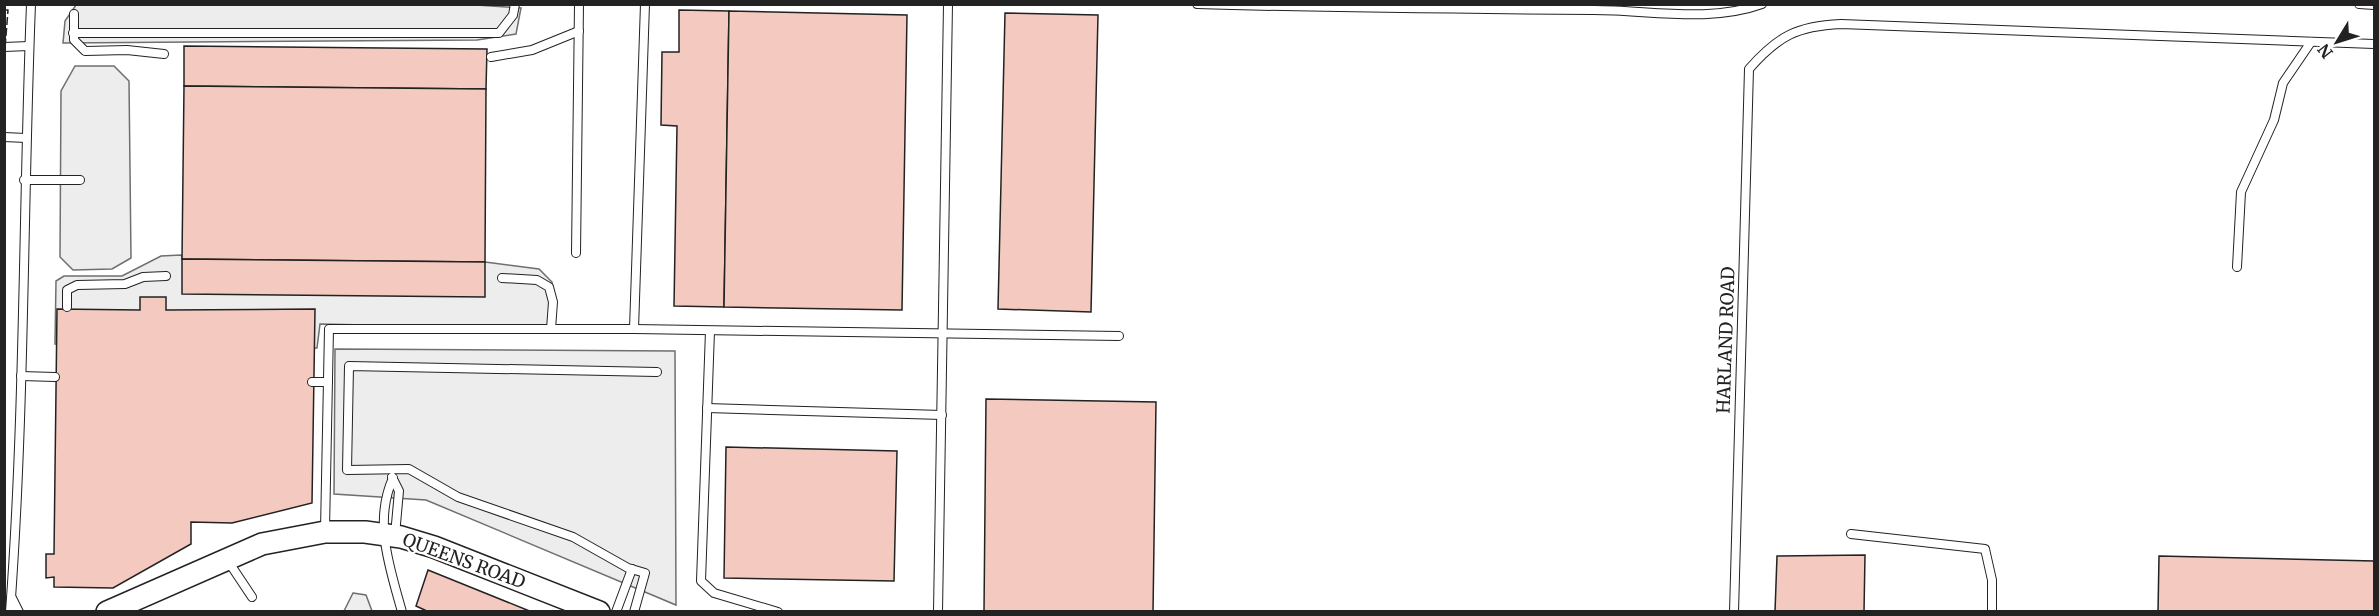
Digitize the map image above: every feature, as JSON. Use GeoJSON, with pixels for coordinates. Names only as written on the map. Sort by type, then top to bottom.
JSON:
{"type":"FeatureCollection","features":[{"type":"Feature","properties":{"kind":"street","name":"QUEENS ROAD"},"geometry":{"type":"LineString","coordinates":[[107,612],[262,544],[325,532],[388,535],[434,547],[599,612]]}},
{"type":"Feature","properties":{"kind":"lane"},"geometry":{"type":"LineString","coordinates":[[10,612],[21,376],[24,180],[31,4]]}},
{"type":"Feature","properties":{"kind":"lane"},"geometry":{"type":"LineString","coordinates":[[73,33],[499,33],[513,15],[515,4]]}},
{"type":"Feature","properties":{"kind":"lane"},"geometry":{"type":"LineString","coordinates":[[576,253],[579,4]]}},
{"type":"Feature","properties":{"kind":"lane"},"geometry":{"type":"LineString","coordinates":[[634,329],[645,4]]}},
{"type":"Feature","properties":{"kind":"lane"},"geometry":{"type":"LineString","coordinates":[[938,612],[948,4]]}},
{"type":"Feature","properties":{"kind":"lane"},"geometry":{"type":"LineString","coordinates":[[1197,4],[1597,10],[1701,15],[1749,9],[1762,4]]}},
{"type":"Feature","properties":{"kind":"lane"},"geometry":{"type":"LineString","coordinates":[[2359,4],[2374,5]]}},
{"type":"Feature","properties":{"kind":"lane"},"geometry":{"type":"LineString","coordinates":[[74,14],[74,40],[85,51],[127,50],[164,54]]}},
{"type":"Feature","properties":{"kind":"lane","name":"HARLAND ROAD"},"geometry":{"type":"LineString","coordinates":[[1734,612],[1749,69],[1763,52],[1788,35],[1811,25],[1841,24],[2311,42]]}},
{"type":"Feature","properties":{"kind":"lane"},"geometry":{"type":"LineString","coordinates":[[491,57],[532,50],[579,31]]}},
{"type":"Feature","properties":{"kind":"lane"},"geometry":{"type":"LineString","coordinates":[[2237,267],[2241,192],[2274,120],[2283,83],[2311,42],[2374,44]]}},
{"type":"Feature","properties":{"kind":"lane"},"geometry":{"type":"LineString","coordinates":[[4,47],[29,46]]}},
{"type":"Feature","properties":{"kind":"lane"},"geometry":{"type":"LineString","coordinates":[[4,137],[26,138]]}},
{"type":"Feature","properties":{"kind":"lane"},"geometry":{"type":"LineString","coordinates":[[24,180],[80,180]]}},
{"type":"Feature","properties":{"kind":"lane"},"geometry":{"type":"LineString","coordinates":[[67,307],[68,290],[77,285],[125,284],[143,277],[166,276]]}},
{"type":"Feature","properties":{"kind":"lane"},"geometry":{"type":"LineString","coordinates":[[502,279],[537,280],[549,287],[553,302],[551,329]]}},
{"type":"Feature","properties":{"kind":"lane"},"geometry":{"type":"LineString","coordinates":[[325,532],[329,329],[634,329],[1119,336]]}},
{"type":"Feature","properties":{"kind":"lane"},"geometry":{"type":"LineString","coordinates":[[710,331],[701,581],[714,593],[778,612]]}},
{"type":"Feature","properties":{"kind":"lane"},"geometry":{"type":"LineString","coordinates":[[634,612],[645,573],[632,569],[573,537],[458,497],[409,469],[348,470],[349,366],[657,372]]}},
{"type":"Feature","properties":{"kind":"lane"},"geometry":{"type":"LineString","coordinates":[[21,376],[55,377]]}},
{"type":"Feature","properties":{"kind":"lane"},"geometry":{"type":"LineString","coordinates":[[312,382],[328,382]]}},
{"type":"Feature","properties":{"kind":"lane"},"geometry":{"type":"LineString","coordinates":[[707,408],[942,415]]}},
{"type":"Feature","properties":{"kind":"lane"},"geometry":{"type":"LineString","coordinates":[[388,535],[399,490],[390,470]]}},
{"type":"Feature","properties":{"kind":"lane"},"geometry":{"type":"LineString","coordinates":[[393,478],[388,489],[388,535],[402,612]]}},
{"type":"Feature","properties":{"kind":"lane"},"geometry":{"type":"LineString","coordinates":[[4,507],[15,503]]}},
{"type":"Feature","properties":{"kind":"lane"},"geometry":{"type":"LineString","coordinates":[[1851,534],[1985,549],[1992,580],[1992,612]]}},
{"type":"Feature","properties":{"kind":"lane"},"geometry":{"type":"LineString","coordinates":[[226,558],[252,597]]}},
{"type":"Feature","properties":{"kind":"lane"},"geometry":{"type":"LineString","coordinates":[[616,612],[632,569]]}},
{"type":"Feature","properties":{"kind":"lane"},"geometry":{"type":"LineString","coordinates":[[11,597],[19,612]]}},
{"type":"Feature","properties":{"kind":"shaded area"},"geometry":{"type":"Polygon","coordinates":[[[461,4],[521,8],[516,34],[477,40],[63,43],[65,21],[76,5],[461,4]]]}},
{"type":"Feature","properties":{"kind":"shaded area"},"geometry":{"type":"Polygon","coordinates":[[[75,66],[114,66],[129,81],[131,258],[112,269],[73,270],[60,257],[61,91],[75,66]]]}},
{"type":"Feature","properties":{"kind":"shaded area"},"geometry":{"type":"Polygon","coordinates":[[[181,255],[183,259],[485,262],[539,269],[552,282],[555,298],[551,329],[320,324],[317,348],[55,344],[56,281],[64,276],[122,276],[161,256],[181,255]]]}},
{"type":"Feature","properties":{"kind":"shaded area"},"geometry":{"type":"Polygon","coordinates":[[[335,349],[675,351],[676,605],[426,500],[334,494],[335,349]]]}},
{"type":"Feature","properties":{"kind":"shaded area"},"geometry":{"type":"Polygon","coordinates":[[[353,593],[366,595],[372,611],[344,611],[353,593]]]}},
{"type":"Feature","properties":{"kind":"building"},"geometry":{"type":"Polygon","coordinates":[[[679,10],[729,11],[724,307],[674,306],[677,126],[661,125],[662,52],[679,52],[679,10]]]}},
{"type":"Feature","properties":{"kind":"building"},"geometry":{"type":"Polygon","coordinates":[[[729,11],[907,15],[902,310],[724,307],[729,11]]]}},
{"type":"Feature","properties":{"kind":"building"},"geometry":{"type":"Polygon","coordinates":[[[1005,13],[1098,15],[1091,312],[998,309],[1005,13]]]}},
{"type":"Feature","properties":{"kind":"building"},"geometry":{"type":"Polygon","coordinates":[[[184,46],[487,49],[486,89],[184,86],[184,46]]]}},
{"type":"Feature","properties":{"kind":"building"},"geometry":{"type":"Polygon","coordinates":[[[184,86],[486,89],[485,262],[182,259],[184,86]]]}},
{"type":"Feature","properties":{"kind":"building"},"geometry":{"type":"Polygon","coordinates":[[[182,259],[485,262],[485,297],[182,294],[182,259]]]}},
{"type":"Feature","properties":{"kind":"building"},"geometry":{"type":"Polygon","coordinates":[[[140,297],[166,297],[166,310],[315,309],[312,503],[232,523],[191,522],[191,544],[113,588],[54,587],[54,577],[46,578],[46,554],[54,554],[57,309],[140,310],[140,297]]]}},
{"type":"Feature","properties":{"kind":"building"},"geometry":{"type":"Polygon","coordinates":[[[986,399],[1156,402],[1153,612],[984,612],[986,399]]]}},
{"type":"Feature","properties":{"kind":"building"},"geometry":{"type":"Polygon","coordinates":[[[726,447],[897,451],[894,581],[724,578],[726,447]]]}},
{"type":"Feature","properties":{"kind":"building"},"geometry":{"type":"Polygon","coordinates":[[[1865,555],[1864,612],[1775,612],[1777,556],[1865,555]]]}},
{"type":"Feature","properties":{"kind":"building"},"geometry":{"type":"Polygon","coordinates":[[[2159,556],[2374,561],[2374,612],[2158,612],[2159,556]]]}},
{"type":"Feature","properties":{"kind":"building"},"geometry":{"type":"Polygon","coordinates":[[[428,570],[532,612],[429,612],[416,606],[428,570]]]}},
{"type":"Feature","properties":{"kind":"fence"},"geometry":{"type":"LineString","coordinates":[[4,10],[8,10],[4,61]]}}]}
